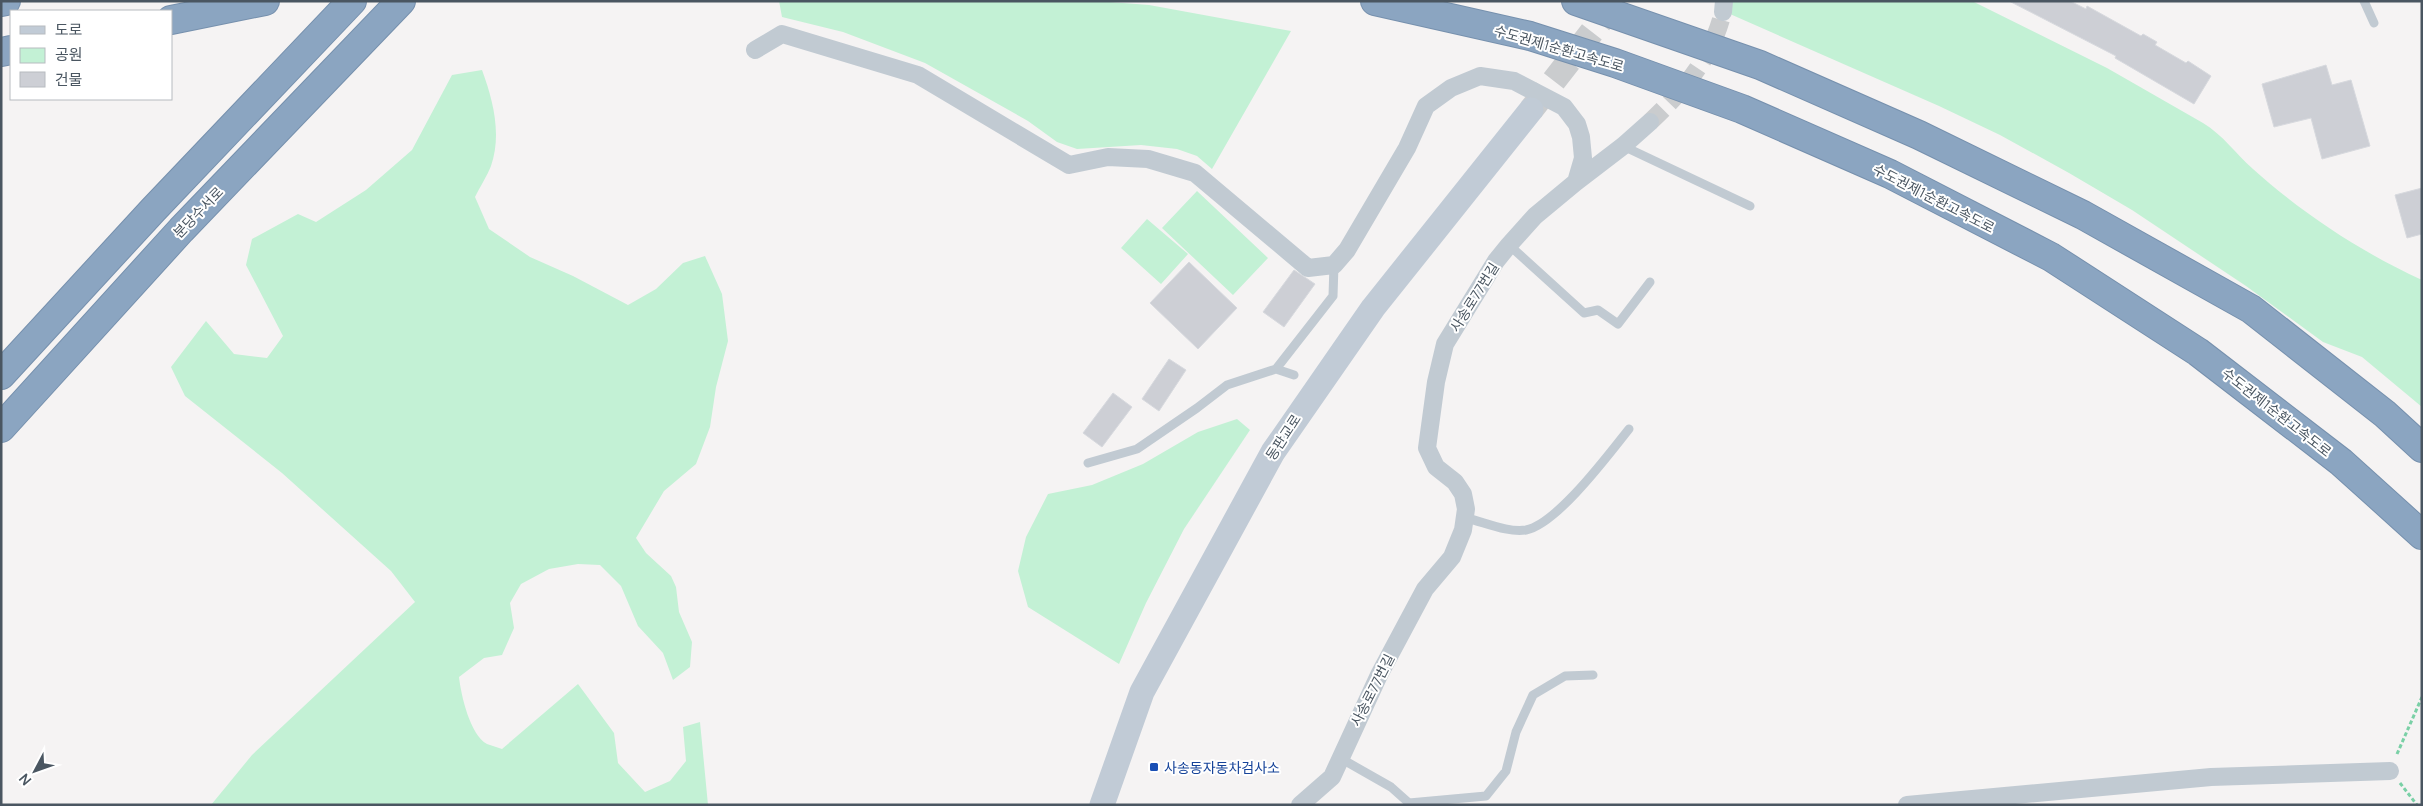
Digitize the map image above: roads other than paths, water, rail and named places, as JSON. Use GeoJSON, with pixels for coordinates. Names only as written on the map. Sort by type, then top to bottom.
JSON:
{"type":"FeatureCollection","features":[{"type":"Feature","properties":{"kind":"highway"},"geometry":{"type":"LineString","coordinates":[[1,2],[6,1]]}},
{"type":"Feature","properties":{"kind":"highway"},"geometry":{"type":"LineString","coordinates":[[172,20],[265,1]]}},
{"type":"Feature","properties":{"kind":"highway"},"geometry":{"type":"LineString","coordinates":[[1,375],[153,210],[352,1]]}},
{"type":"Feature","properties":{"kind":"highway","name":"분당수서로"},"geometry":{"type":"LineString","coordinates":[[1,428],[181,230],[401,1]]}},
{"type":"Feature","properties":{"kind":"highway","name":"수도권제1순환고속도로"},"geometry":{"type":"LineString","coordinates":[[1375,1],[1530,36],[1615,63],[1742,109],[1890,174],[2051,257],[2198,352],[2341,462],[2422,535]]}},
{"type":"Feature","properties":{"kind":"highway"},"geometry":{"type":"LineString","coordinates":[[1576,1],[1760,65],[1919,135],[2083,215],[2251,309],[2385,414],[2422,448]]}},
{"type":"Feature","properties":{"kind":"main road","name":"동판교로"},"geometry":{"type":"LineString","coordinates":[[1102,805],[1142,692],[1273,452],[1373,308],[1532,110]]}},
{"type":"Feature","properties":{"kind":"street"},"geometry":{"type":"LineString","coordinates":[[755,50],[782,34],[918,76],[1069,165],[1108,157],[1148,159],[1195,172],[1308,268],[1334,266],[1347,250],[1407,148],[1426,106],[1451,88],[1480,76],[1514,81],[1558,103],[1569,112],[1580,130],[1582,164],[1576,182]]}},
{"type":"Feature","properties":{"kind":"street","name":"사송로77번길"},"geometry":{"type":"LineString","coordinates":[[1300,805],[1332,777],[1379,675],[1425,589],[1452,557],[1466,518],[1466,509],[1461,490],[1451,478],[1436,467],[1428,452],[1428,436],[1436,382],[1445,344],[1496,262],[1535,216],[1650,122]]}},
{"type":"Feature","properties":{"kind":"street"},"geometry":{"type":"LineString","coordinates":[[1907,805],[2211,777],[2390,770]]}},
{"type":"Feature","properties":{"kind":"lane"},"geometry":{"type":"LineString","coordinates":[[2364,1],[2374,23]]}},
{"type":"Feature","properties":{"kind":"lane"},"geometry":{"type":"LineString","coordinates":[[1623,146],[1750,206]]}},
{"type":"Feature","properties":{"kind":"lane"},"geometry":{"type":"LineString","coordinates":[[1509,246],[1584,313],[1598,310],[1618,324],[1650,282]]}},
{"type":"Feature","properties":{"kind":"lane"},"geometry":{"type":"LineString","coordinates":[[1088,463],[1137,449],[1227,385],[1276,369],[1333,296],[1334,266]]}},
{"type":"Feature","properties":{"kind":"lane"},"geometry":{"type":"LineString","coordinates":[[1276,369],[1294,375]]}},
{"type":"Feature","properties":{"kind":"lane"},"geometry":{"type":"LineString","coordinates":[[1466,518],[1513,530],[1532,528],[1581,488],[1629,429]]}},
{"type":"Feature","properties":{"kind":"lane"},"geometry":{"type":"LineString","coordinates":[[1340,758],[1391,787],[1409,804],[1486,796],[1506,771],[1516,732],[1533,695],[1566,676],[1593,675]]}},
{"type":"Feature","properties":{"kind":"tunnel"},"geometry":{"type":"LineString","coordinates":[[1531,110],[1616,1]]}},
{"type":"Feature","properties":{"kind":"tunnel"},"geometry":{"type":"LineString","coordinates":[[1650,122],[1695,73],[1712,44],[1723,12]]}},
{"type":"Feature","properties":{"kind":"place","name":"사송동자동차검사소"},"geometry":{"type":"Point","coordinates":[1154,767]}}]}
